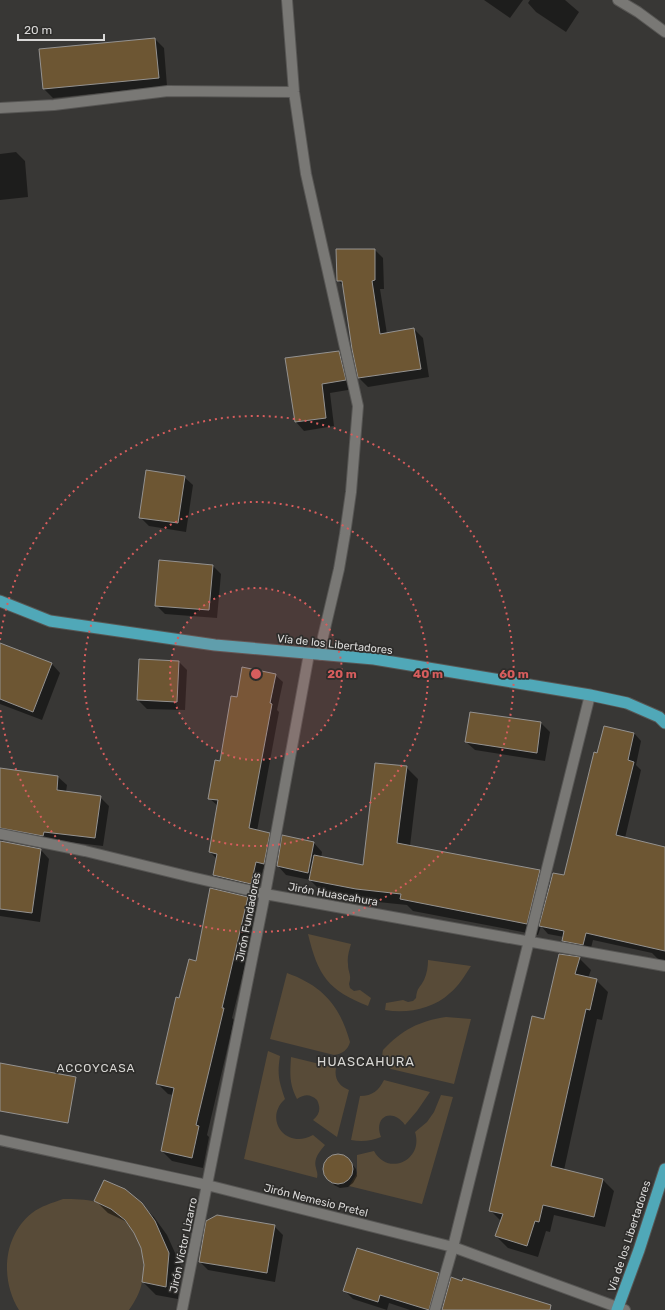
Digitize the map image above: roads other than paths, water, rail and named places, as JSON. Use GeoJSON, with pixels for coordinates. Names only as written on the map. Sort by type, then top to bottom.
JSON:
{"type":"FeatureCollection","features":[{"type":"Feature","properties":{"kind":"highway","name":"Vía de los Libertadores"},"geometry":{"type":"LineString","coordinates":[[0,601],[50,621],[215,645],[374,659],[590,695],[627,703],[658,717],[665,723]]}},
{"type":"Feature","properties":{"kind":"highway","name":"Vía de los Libertadores"},"geometry":{"type":"LineString","coordinates":[[621,1309],[665,1169]]}},
{"type":"Feature","properties":{"kind":"street"},"geometry":{"type":"LineString","coordinates":[[287,0],[294,92],[306,174],[358,406],[351,492],[345,534],[339,569],[323,637],[321,655]]}},
{"type":"Feature","properties":{"kind":"street"},"geometry":{"type":"LineString","coordinates":[[618,0],[638,12],[665,32]]}},
{"type":"Feature","properties":{"kind":"street"},"geometry":{"type":"LineString","coordinates":[[0,108],[54,105],[168,91],[294,92]]}},
{"type":"Feature","properties":{"kind":"street","name":"Jirón Fundadores"},"geometry":{"type":"LineString","coordinates":[[207,1185],[265,894],[309,654]]}},
{"type":"Feature","properties":{"kind":"street"},"geometry":{"type":"LineString","coordinates":[[435,1310],[453,1247],[530,942],[590,695]]}},
{"type":"Feature","properties":{"kind":"street","name":"Jirón Huascahura"},"geometry":{"type":"LineString","coordinates":[[0,834],[85,851],[265,894],[665,966]]}},
{"type":"Feature","properties":{"kind":"street","name":"Jirón Nemesio Pretel"},"geometry":{"type":"LineString","coordinates":[[0,1140],[207,1185],[453,1247],[621,1309]]}},
{"type":"Feature","properties":{"kind":"street","name":"Jirón Víctor Lizarro"},"geometry":{"type":"LineString","coordinates":[[182,1310],[207,1185]]}},
{"type":"Feature","properties":{"kind":"district","name":"HUASCAHURA"},"geometry":{"type":"Point","coordinates":[366,1061]}},
{"type":"Feature","properties":{"kind":"district","name":"ACCOYCASA"},"geometry":{"type":"Point","coordinates":[96,1068]}}]}
